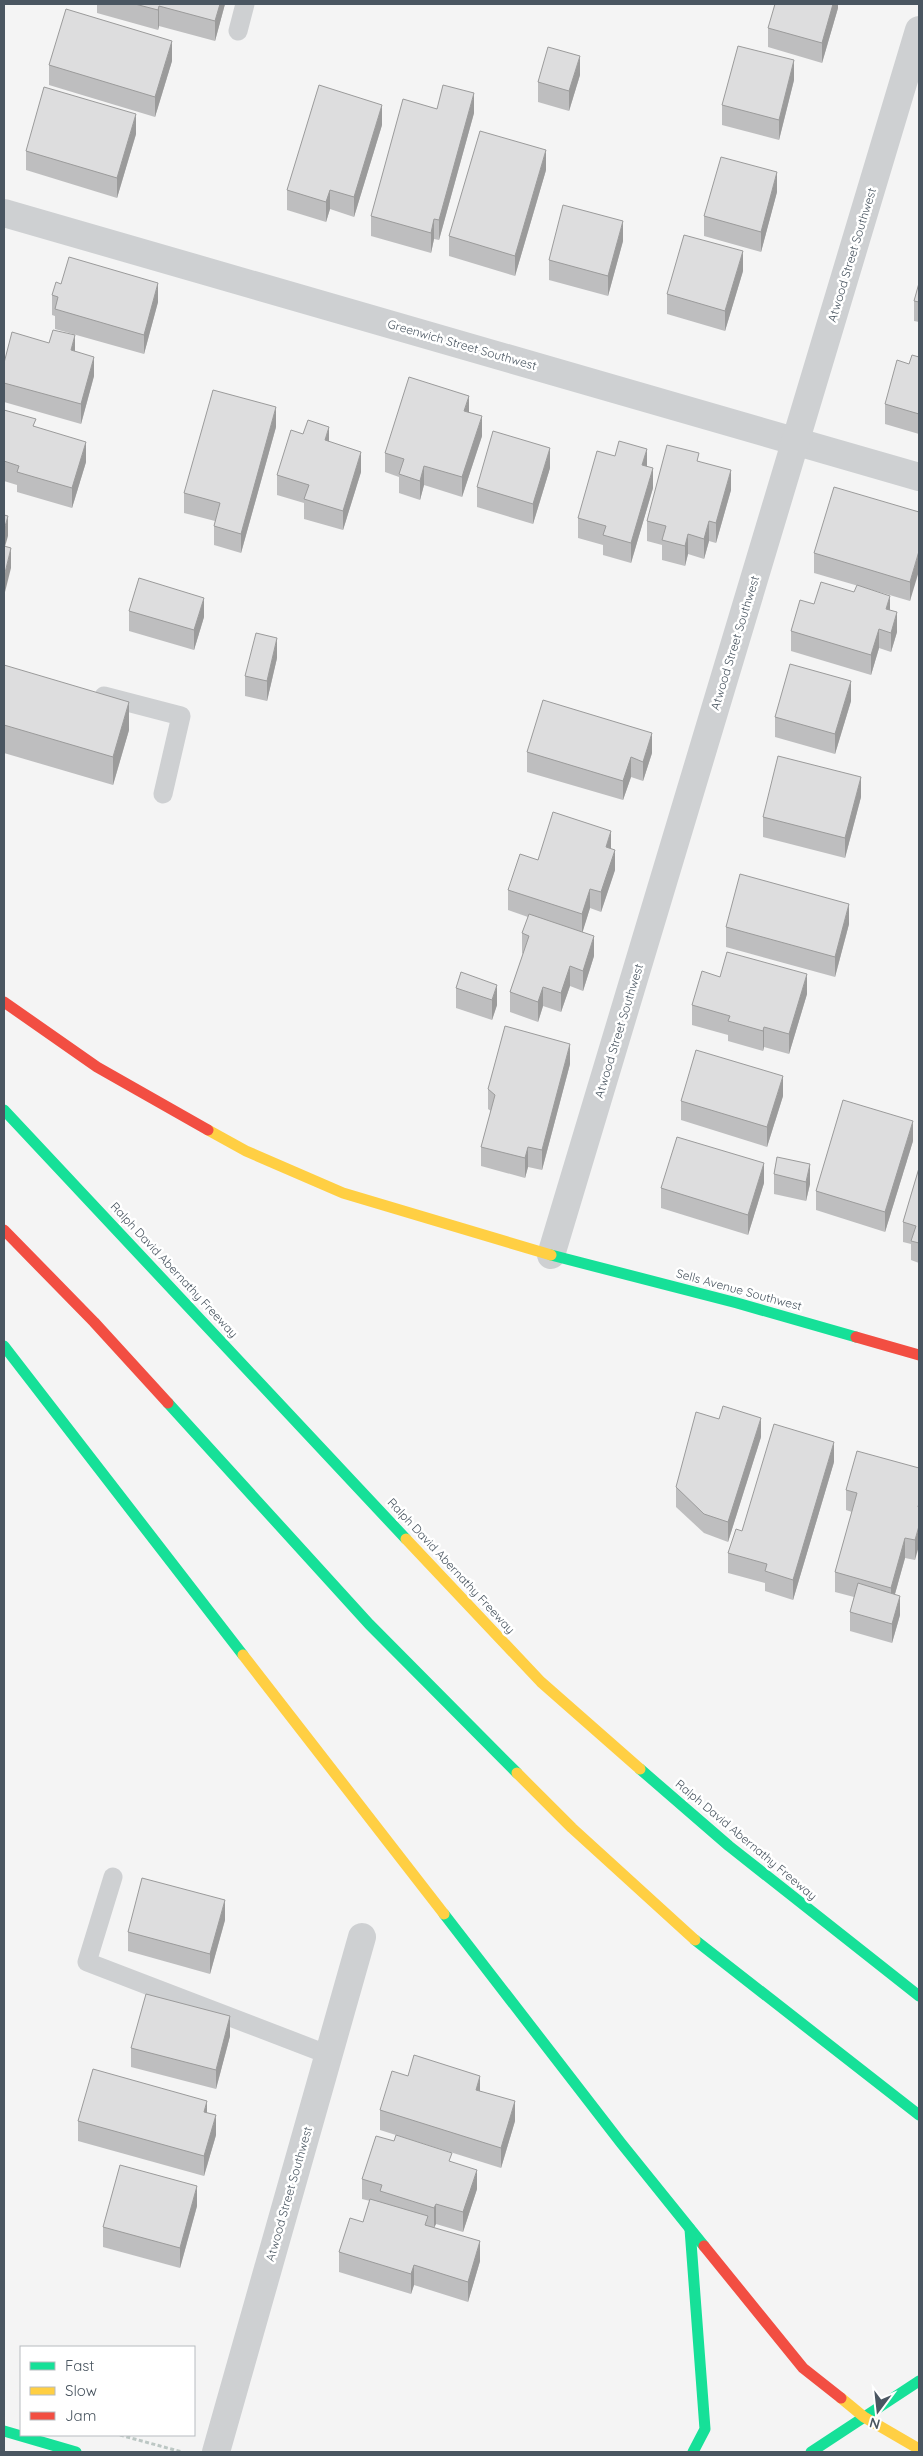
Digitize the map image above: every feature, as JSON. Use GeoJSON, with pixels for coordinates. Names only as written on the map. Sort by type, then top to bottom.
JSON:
{"type":"FeatureCollection","features":[{"type":"Feature","properties":{"kind":"main road","name":"Sells Avenue Southwest"},"geometry":{"type":"LineString","coordinates":[[4,1002],[97,1067],[154,1101],[246,1151],[343,1193],[551,1255],[737,1302],[919,1356]]}},
{"type":"Feature","properties":{"kind":"main road","name":"Ralph David Abernathy Freeway"},"geometry":{"type":"LineString","coordinates":[[4,1110],[541,1682],[729,1846],[919,1996]]}},
{"type":"Feature","properties":{"kind":"main road"},"geometry":{"type":"LineString","coordinates":[[4,1230],[94,1322],[369,1624],[572,1828],[709,1953],[919,2115]]}},
{"type":"Feature","properties":{"kind":"main road"},"geometry":{"type":"LineString","coordinates":[[4,1346],[621,2143],[804,2368],[864,2417],[919,2449]]}},
{"type":"Feature","properties":{"kind":"main road"},"geometry":{"type":"LineString","coordinates":[[690,2229],[705,2429],[693,2452]]}},
{"type":"Feature","properties":{"kind":"main road"},"geometry":{"type":"LineString","coordinates":[[811,2452],[919,2381]]}},
{"type":"Feature","properties":{"kind":"main road"},"geometry":{"type":"LineString","coordinates":[[4,2432],[76,2452]]}},
{"type":"Feature","properties":{"kind":"street","name":"Atwood Street Southwest"},"geometry":{"type":"LineString","coordinates":[[551,1255],[919,30]]}},
{"type":"Feature","properties":{"kind":"street","name":"Greenwich Street Southwest"},"geometry":{"type":"LineString","coordinates":[[4,213],[919,477]]}},
{"type":"Feature","properties":{"kind":"street","name":"Atwood Street Southwest"},"geometry":{"type":"LineString","coordinates":[[216,2452],[362,1936]]}},
{"type":"Feature","properties":{"kind":"lane"},"geometry":{"type":"LineString","coordinates":[[238,31],[245,4]]}},
{"type":"Feature","properties":{"kind":"lane"},"geometry":{"type":"LineString","coordinates":[[88,692],[181,716],[163,794]]}},
{"type":"Feature","properties":{"kind":"lane"},"geometry":{"type":"LineString","coordinates":[[112,1877],[87,1962],[329,2055]]}},
{"type":"Feature","properties":{"kind":"path"},"geometry":{"type":"LineString","coordinates":[[124,2436],[182,2452]]}},
{"type":"Feature","properties":{"kind":"building"},"geometry":{"type":"Polygon","coordinates":[[[135,4],[220,4],[215,21],[159,6],[158,10],[135,4]]]}},
{"type":"Feature","properties":{"kind":"building"},"geometry":{"type":"Polygon","coordinates":[[[775,4],[833,4],[822,43],[768,28],[775,4]]]}},
{"type":"Feature","properties":{"kind":"building"},"geometry":{"type":"Polygon","coordinates":[[[66,9],[172,41],[155,97],[49,65],[66,9]]]}},
{"type":"Feature","properties":{"kind":"building"},"geometry":{"type":"Polygon","coordinates":[[[738,46],[794,60],[779,120],[722,105],[738,46]]]}},
{"type":"Feature","properties":{"kind":"building"},"geometry":{"type":"Polygon","coordinates":[[[548,47],[580,56],[569,91],[538,82],[548,47]]]}},
{"type":"Feature","properties":{"kind":"building"},"geometry":{"type":"Polygon","coordinates":[[[319,85],[382,105],[354,197],[330,190],[326,202],[287,190],[319,85]]]}},
{"type":"Feature","properties":{"kind":"building"},"geometry":{"type":"Polygon","coordinates":[[[443,85],[474,93],[439,220],[434,219],[431,233],[371,216],[403,99],[437,109],[443,85]]]}},
{"type":"Feature","properties":{"kind":"building"},"geometry":{"type":"Polygon","coordinates":[[[44,87],[136,114],[117,178],[26,151],[44,87]]]}},
{"type":"Feature","properties":{"kind":"building"},"geometry":{"type":"Polygon","coordinates":[[[480,131],[546,150],[515,256],[449,236],[480,131]]]}},
{"type":"Feature","properties":{"kind":"building"},"geometry":{"type":"Polygon","coordinates":[[[721,157],[777,172],[761,232],[704,216],[721,157]]]}},
{"type":"Feature","properties":{"kind":"building"},"geometry":{"type":"Polygon","coordinates":[[[563,205],[623,221],[608,276],[549,260],[563,205]]]}},
{"type":"Feature","properties":{"kind":"building"},"geometry":{"type":"Polygon","coordinates":[[[684,235],[743,251],[725,311],[667,294],[684,235]]]}},
{"type":"Feature","properties":{"kind":"building"},"geometry":{"type":"Polygon","coordinates":[[[69,257],[158,283],[144,335],[55,309],[58,297],[52,295],[56,282],[61,284],[69,257]]]}},
{"type":"Feature","properties":{"kind":"building"},"geometry":{"type":"Polygon","coordinates":[[[919,283],[919,302],[914,301],[919,283]]]}},
{"type":"Feature","properties":{"kind":"building"},"geometry":{"type":"Polygon","coordinates":[[[53,330],[75,335],[71,350],[94,357],[81,404],[4,383],[4,363],[12,332],[49,343],[53,330]]]}},
{"type":"Feature","properties":{"kind":"building"},"geometry":{"type":"Polygon","coordinates":[[[912,355],[919,357],[919,414],[885,404],[897,360],[909,364],[912,355]]]}},
{"type":"Feature","properties":{"kind":"building"},"geometry":{"type":"Polygon","coordinates":[[[409,377],[469,396],[464,411],[482,416],[462,477],[424,466],[420,481],[399,474],[404,459],[385,453],[409,377]]]}},
{"type":"Feature","properties":{"kind":"building"},"geometry":{"type":"Polygon","coordinates":[[[213,390],[276,407],[241,534],[214,526],[220,503],[184,493],[213,390]]]}},
{"type":"Feature","properties":{"kind":"building"},"geometry":{"type":"Polygon","coordinates":[[[4,410],[36,419],[33,426],[86,442],[72,488],[17,472],[19,466],[4,461],[4,410]]]}},
{"type":"Feature","properties":{"kind":"building"},"geometry":{"type":"Polygon","coordinates":[[[308,420],[329,427],[325,440],[361,452],[343,511],[304,499],[309,485],[277,475],[291,430],[303,434],[308,420]]]}},
{"type":"Feature","properties":{"kind":"building"},"geometry":{"type":"Polygon","coordinates":[[[493,431],[550,448],[533,504],[477,487],[493,431]]]}},
{"type":"Feature","properties":{"kind":"building"},"geometry":{"type":"Polygon","coordinates":[[[619,441],[647,449],[642,465],[653,468],[631,543],[603,535],[606,526],[578,518],[597,451],[615,456],[619,441]]]}},
{"type":"Feature","properties":{"kind":"building"},"geometry":{"type":"Polygon","coordinates":[[[667,445],[699,453],[697,461],[731,470],[716,523],[709,521],[704,539],[688,534],[685,546],[662,540],[666,526],[647,521],[667,445]]]}},
{"type":"Feature","properties":{"kind":"building"},"geometry":{"type":"Polygon","coordinates":[[[834,487],[919,512],[919,551],[910,582],[814,553],[834,487]]]}},
{"type":"Feature","properties":{"kind":"building"},"geometry":{"type":"Polygon","coordinates":[[[4,515],[8,516],[4,530],[4,515]]]}},
{"type":"Feature","properties":{"kind":"building"},"geometry":{"type":"Polygon","coordinates":[[[4,546],[11,548],[4,577],[4,546]]]}},
{"type":"Feature","properties":{"kind":"building"},"geometry":{"type":"Polygon","coordinates":[[[139,578],[204,598],[194,630],[129,611],[139,578]]]}},
{"type":"Feature","properties":{"kind":"building"},"geometry":{"type":"Polygon","coordinates":[[[821,582],[854,592],[857,585],[890,596],[886,609],[897,612],[891,633],[879,629],[871,655],[791,631],[800,600],[814,604],[821,582]]]}},
{"type":"Feature","properties":{"kind":"building"},"geometry":{"type":"Polygon","coordinates":[[[256,633],[277,638],[267,681],[245,676],[256,633]]]}},
{"type":"Feature","properties":{"kind":"building"},"geometry":{"type":"Polygon","coordinates":[[[790,664],[851,681],[835,734],[775,717],[790,664]]]}},
{"type":"Feature","properties":{"kind":"building"},"geometry":{"type":"Polygon","coordinates":[[[4,665],[129,702],[113,757],[4,725],[4,665]]]}},
{"type":"Feature","properties":{"kind":"building"},"geometry":{"type":"Polygon","coordinates":[[[543,700],[652,733],[643,762],[631,757],[623,781],[527,752],[543,700]]]}},
{"type":"Feature","properties":{"kind":"building"},"geometry":{"type":"Polygon","coordinates":[[[778,756],[861,777],[845,838],[763,817],[778,756]]]}},
{"type":"Feature","properties":{"kind":"building"},"geometry":{"type":"Polygon","coordinates":[[[553,812],[611,831],[606,847],[615,850],[601,892],[590,889],[582,914],[508,890],[520,854],[538,860],[553,812]]]}},
{"type":"Feature","properties":{"kind":"building"},"geometry":{"type":"Polygon","coordinates":[[[740,874],[849,904],[835,957],[726,927],[740,874]]]}},
{"type":"Feature","properties":{"kind":"building"},"geometry":{"type":"Polygon","coordinates":[[[529,914],[594,936],[583,971],[570,966],[561,993],[543,987],[538,1002],[510,992],[529,936],[522,933],[529,914]]]}},
{"type":"Feature","properties":{"kind":"building"},"geometry":{"type":"Polygon","coordinates":[[[727,952],[807,974],[789,1034],[764,1027],[763,1031],[728,1021],[730,1016],[692,1005],[702,971],[720,977],[727,952]]]}},
{"type":"Feature","properties":{"kind":"building"},"geometry":{"type":"Polygon","coordinates":[[[461,972],[497,985],[492,1000],[456,988],[461,972]]]}},
{"type":"Feature","properties":{"kind":"building"},"geometry":{"type":"Polygon","coordinates":[[[505,1026],[570,1044],[542,1150],[528,1147],[525,1158],[481,1147],[495,1095],[488,1089],[505,1026]]]}},
{"type":"Feature","properties":{"kind":"building"},"geometry":{"type":"Polygon","coordinates":[[[696,1050],[783,1076],[767,1127],[681,1101],[696,1050]]]}},
{"type":"Feature","properties":{"kind":"building"},"geometry":{"type":"Polygon","coordinates":[[[843,1100],[913,1121],[885,1212],[816,1191],[843,1100]]]}},
{"type":"Feature","properties":{"kind":"building"},"geometry":{"type":"Polygon","coordinates":[[[677,1137],[764,1163],[748,1215],[661,1188],[677,1137]]]}},
{"type":"Feature","properties":{"kind":"building"},"geometry":{"type":"Polygon","coordinates":[[[777,1157],[810,1164],[806,1182],[774,1174],[777,1157]]]}},
{"type":"Feature","properties":{"kind":"building"},"geometry":{"type":"Polygon","coordinates":[[[919,1168],[919,1243],[911,1241],[916,1226],[903,1222],[919,1168]]]}},
{"type":"Feature","properties":{"kind":"building"},"geometry":{"type":"Polygon","coordinates":[[[723,1406],[761,1418],[728,1522],[704,1514],[676,1487],[696,1412],[719,1419],[723,1406]]]}},
{"type":"Feature","properties":{"kind":"building"},"geometry":{"type":"Polygon","coordinates":[[[774,1424],[834,1442],[793,1580],[765,1571],[767,1564],[728,1553],[736,1529],[742,1531],[774,1424]]]}},
{"type":"Feature","properties":{"kind":"building"},"geometry":{"type":"Polygon","coordinates":[[[857,1451],[919,1468],[919,1526],[915,1540],[905,1538],[891,1588],[835,1572],[857,1493],[846,1490],[857,1451]]]}},
{"type":"Feature","properties":{"kind":"building"},"geometry":{"type":"Polygon","coordinates":[[[858,1583],[900,1596],[892,1624],[850,1612],[858,1583]]]}},
{"type":"Feature","properties":{"kind":"building"},"geometry":{"type":"Polygon","coordinates":[[[142,1878],[225,1900],[210,1954],[128,1932],[142,1878]]]}},
{"type":"Feature","properties":{"kind":"building"},"geometry":{"type":"Polygon","coordinates":[[[146,1994],[230,2016],[216,2070],[131,2048],[146,1994]]]}},
{"type":"Feature","properties":{"kind":"building"},"geometry":{"type":"Polygon","coordinates":[[[414,2055],[480,2076],[476,2090],[515,2101],[501,2148],[380,2110],[392,2071],[408,2076],[414,2055]]]}},
{"type":"Feature","properties":{"kind":"building"},"geometry":{"type":"Polygon","coordinates":[[[93,2069],[207,2101],[204,2112],[216,2115],[204,2156],[78,2121],[93,2069]]]}},
{"type":"Feature","properties":{"kind":"building"},"geometry":{"type":"Polygon","coordinates":[[[396,2135],[452,2153],[449,2161],[477,2170],[463,2212],[436,2204],[434,2208],[380,2191],[382,2185],[362,2179],[376,2136],[394,2141],[396,2135]]]}},
{"type":"Feature","properties":{"kind":"building"},"geometry":{"type":"Polygon","coordinates":[[[120,2165],[197,2186],[180,2248],[103,2227],[120,2165]]]}},
{"type":"Feature","properties":{"kind":"building"},"geometry":{"type":"Polygon","coordinates":[[[370,2199],[428,2216],[425,2225],[480,2241],[468,2282],[414,2265],[411,2274],[339,2252],[350,2218],[363,2222],[370,2199]]]}},
{"type":"Feature","properties":{"kind":"traffic: fast"},"geometry":{"type":"LineString","coordinates":[[4,1110],[406,1539]]}},
{"type":"Feature","properties":{"kind":"traffic: fast"},"geometry":{"type":"LineString","coordinates":[[551,1255],[737,1303],[856,1337]]}},
{"type":"Feature","properties":{"kind":"traffic: fast"},"geometry":{"type":"LineString","coordinates":[[4,1346],[243,1655]]}},
{"type":"Feature","properties":{"kind":"traffic: fast"},"geometry":{"type":"LineString","coordinates":[[168,1403],[369,1624],[517,1773]]}},
{"type":"Feature","properties":{"kind":"traffic: fast"},"geometry":{"type":"LineString","coordinates":[[640,1769],[729,1846],[919,1996]]}},
{"type":"Feature","properties":{"kind":"traffic: fast"},"geometry":{"type":"LineString","coordinates":[[444,1914],[621,2143],[704,2246]]}},
{"type":"Feature","properties":{"kind":"traffic: fast"},"geometry":{"type":"LineString","coordinates":[[695,1940],[919,2115]]}},
{"type":"Feature","properties":{"kind":"traffic: fast"},"geometry":{"type":"LineString","coordinates":[[690,2229],[705,2429],[693,2452]]}},
{"type":"Feature","properties":{"kind":"traffic: fast"},"geometry":{"type":"LineString","coordinates":[[811,2452],[919,2381]]}},
{"type":"Feature","properties":{"kind":"traffic: fast"},"geometry":{"type":"LineString","coordinates":[[4,2431],[20,2436]]}},
{"type":"Feature","properties":{"kind":"traffic: fast"},"geometry":{"type":"LineString","coordinates":[[21,2436],[76,2452]]}},
{"type":"Feature","properties":{"kind":"traffic: slow"},"geometry":{"type":"LineString","coordinates":[[208,1130],[246,1151],[343,1193],[551,1255]]}},
{"type":"Feature","properties":{"kind":"traffic: slow"},"geometry":{"type":"LineString","coordinates":[[406,1539],[541,1682],[640,1769]]}},
{"type":"Feature","properties":{"kind":"traffic: slow"},"geometry":{"type":"LineString","coordinates":[[243,1655],[444,1914]]}},
{"type":"Feature","properties":{"kind":"traffic: slow"},"geometry":{"type":"LineString","coordinates":[[517,1773],[572,1828],[695,1940]]}},
{"type":"Feature","properties":{"kind":"traffic: slow"},"geometry":{"type":"LineString","coordinates":[[841,2398],[864,2417],[919,2449]]}},
{"type":"Feature","properties":{"kind":"traffic: jam"},"geometry":{"type":"LineString","coordinates":[[4,1002],[97,1067],[208,1130]]}},
{"type":"Feature","properties":{"kind":"traffic: jam"},"geometry":{"type":"LineString","coordinates":[[4,1230],[94,1322],[168,1403]]}},
{"type":"Feature","properties":{"kind":"traffic: jam"},"geometry":{"type":"LineString","coordinates":[[856,1337],[919,1355]]}},
{"type":"Feature","properties":{"kind":"traffic: jam"},"geometry":{"type":"LineString","coordinates":[[704,2246],[803,2368],[841,2398]]}}]}
